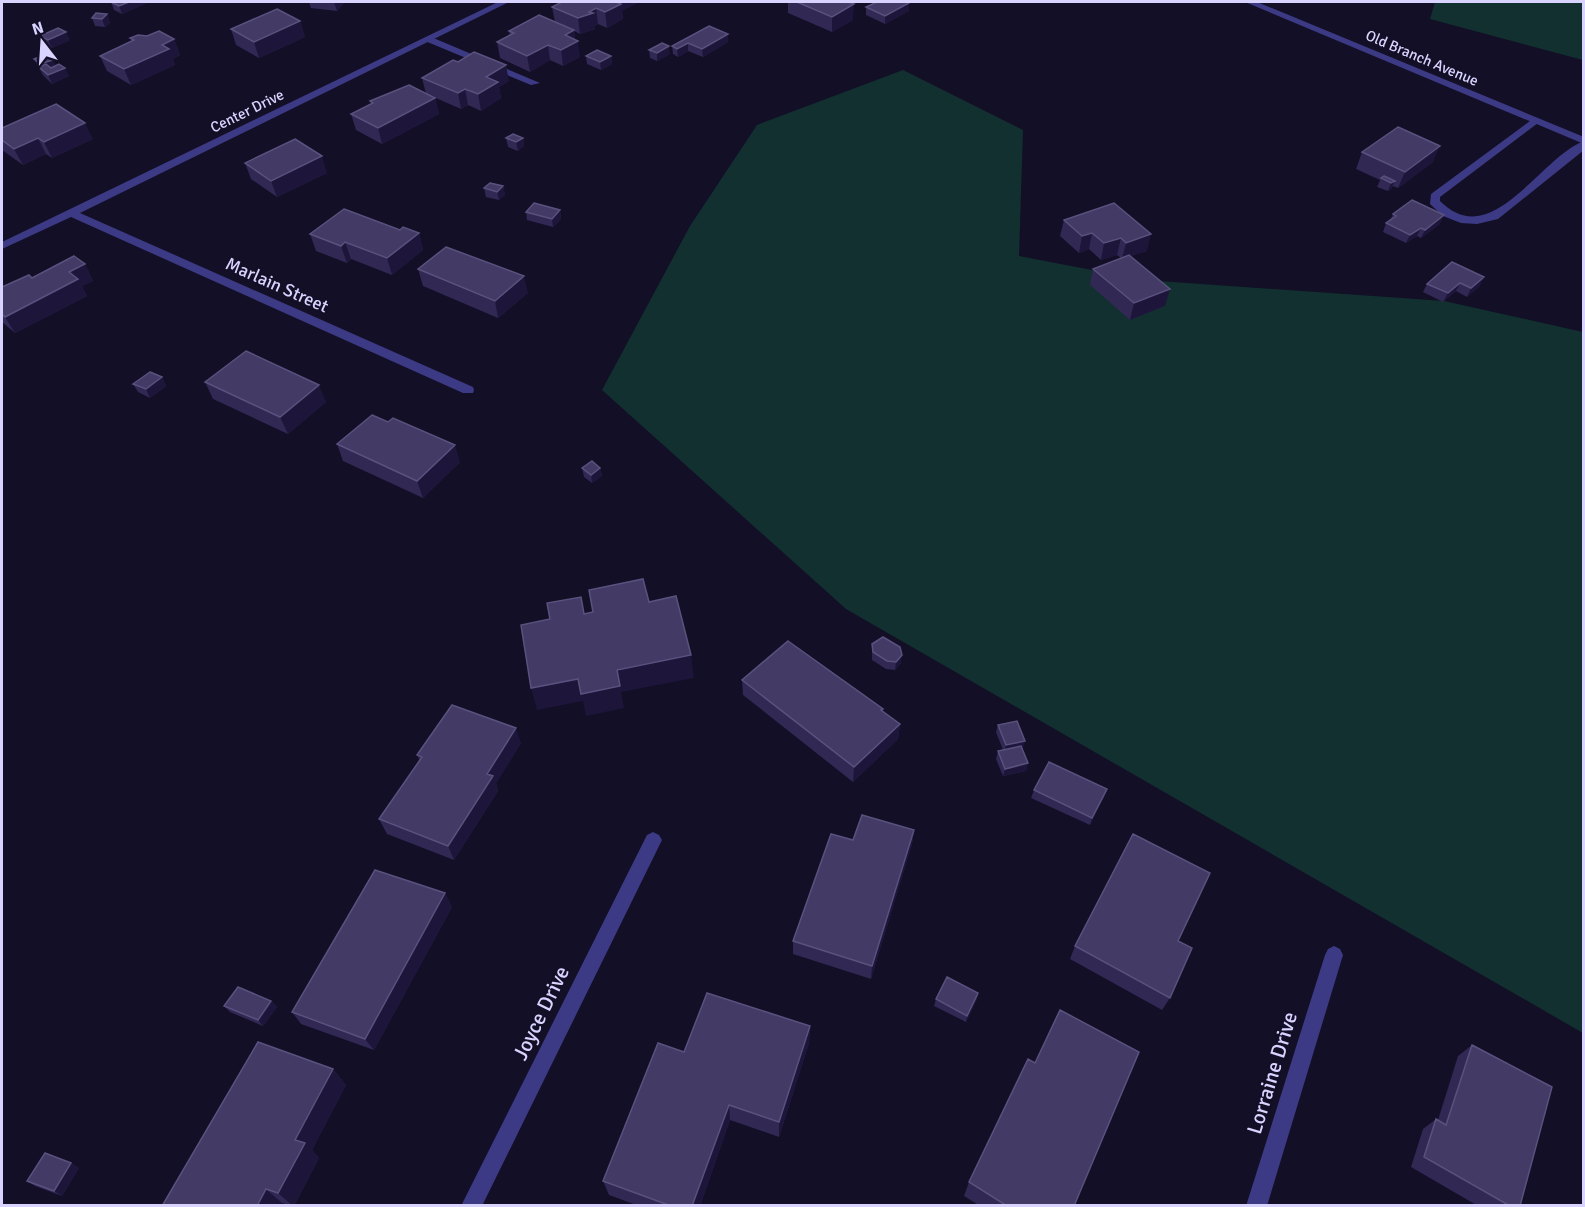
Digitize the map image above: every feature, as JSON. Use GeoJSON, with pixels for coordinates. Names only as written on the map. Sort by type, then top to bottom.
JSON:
{"type":"FeatureCollection","features":[{"type":"Feature","properties":{"kind":"street","name":"Center Drive"},"geometry":{"type":"LineString","coordinates":[[2,246],[504,2]]}},
{"type":"Feature","properties":{"kind":"street","name":"Old Branch Avenue"},"geometry":{"type":"LineString","coordinates":[[1250,2],[1584,142]]}},
{"type":"Feature","properties":{"kind":"street"},"geometry":{"type":"LineString","coordinates":[[428,39],[535,83]]}},
{"type":"Feature","properties":{"kind":"street"},"geometry":{"type":"LineString","coordinates":[[1534,121],[1435,196],[1434,202],[1448,215],[1458,219],[1481,220],[1494,217],[1584,142]]}},
{"type":"Feature","properties":{"kind":"street","name":"Marlain Street"},"geometry":{"type":"LineString","coordinates":[[71,213],[468,390]]}},
{"type":"Feature","properties":{"kind":"street","name":"Joyce Drive"},"geometry":{"type":"LineString","coordinates":[[471,1206],[653,840]]}},
{"type":"Feature","properties":{"kind":"street","name":"Lorraine Drive"},"geometry":{"type":"LineString","coordinates":[[1256,1206],[1334,955]]}},
{"type":"Feature","properties":{"kind":"green space"},"geometry":{"type":"Polygon","coordinates":[[[1435,2],[1583,2],[1583,60],[1430,19],[1435,2]]]}},
{"type":"Feature","properties":{"kind":"green space"},"geometry":{"type":"Polygon","coordinates":[[[903,70],[1023,130],[1019,256],[1144,280],[1444,301],[1583,332],[1583,1033],[846,609],[602,390],[690,226],[757,125],[903,70]]]}},
{"type":"Feature","properties":{"kind":"building"},"geometry":{"type":"Polygon","coordinates":[[[111,2],[129,2],[119,6],[111,2]]]}},
{"type":"Feature","properties":{"kind":"building"},"geometry":{"type":"Polygon","coordinates":[[[562,2],[616,2],[621,4],[605,12],[596,8],[589,12],[593,13],[578,18],[552,7],[562,2]]]}},
{"type":"Feature","properties":{"kind":"building"},"geometry":{"type":"Polygon","coordinates":[[[797,2],[847,2],[854,4],[832,17],[797,2]]]}},
{"type":"Feature","properties":{"kind":"building"},"geometry":{"type":"Polygon","coordinates":[[[877,2],[909,3],[885,16],[866,7],[877,2]]]}},
{"type":"Feature","properties":{"kind":"building"},"geometry":{"type":"Polygon","coordinates":[[[277,9],[300,21],[254,42],[231,29],[277,9]]]}},
{"type":"Feature","properties":{"kind":"building"},"geometry":{"type":"Polygon","coordinates":[[[96,13],[107,14],[102,19],[92,18],[96,13]]]}},
{"type":"Feature","properties":{"kind":"building"},"geometry":{"type":"Polygon","coordinates":[[[539,15],[574,30],[565,35],[578,41],[561,50],[548,45],[527,56],[497,42],[514,33],[509,31],[539,15]]]}},
{"type":"Feature","properties":{"kind":"building"},"geometry":{"type":"Polygon","coordinates":[[[709,26],[728,34],[702,49],[688,43],[677,49],[672,46],[709,26]]]}},
{"type":"Feature","properties":{"kind":"building"},"geometry":{"type":"Polygon","coordinates":[[[58,28],[66,32],[48,40],[40,36],[58,28]]]}},
{"type":"Feature","properties":{"kind":"building"},"geometry":{"type":"Polygon","coordinates":[[[159,31],[174,39],[162,45],[169,49],[124,69],[100,56],[134,40],[130,38],[138,35],[147,36],[159,31]]]}},
{"type":"Feature","properties":{"kind":"building"},"geometry":{"type":"Polygon","coordinates":[[[662,43],[669,46],[657,53],[649,50],[662,43]]]}},
{"type":"Feature","properties":{"kind":"building"},"geometry":{"type":"Polygon","coordinates":[[[597,50],[611,56],[600,62],[586,56],[597,50]]]}},
{"type":"Feature","properties":{"kind":"building"},"geometry":{"type":"Polygon","coordinates":[[[474,52],[506,65],[486,77],[498,82],[478,94],[465,89],[458,93],[422,78],[453,60],[458,62],[474,52]]]}},
{"type":"Feature","properties":{"kind":"building"},"geometry":{"type":"Polygon","coordinates":[[[47,54],[53,60],[40,64],[34,59],[47,54]]]}},
{"type":"Feature","properties":{"kind":"building"},"geometry":{"type":"Polygon","coordinates":[[[46,64],[51,68],[59,64],[65,68],[48,75],[39,67],[46,64]]]}},
{"type":"Feature","properties":{"kind":"building"},"geometry":{"type":"Polygon","coordinates":[[[409,85],[435,98],[378,128],[351,114],[373,103],[370,101],[409,85]]]}},
{"type":"Feature","properties":{"kind":"building"},"geometry":{"type":"Polygon","coordinates":[[[56,104],[85,123],[44,142],[38,138],[14,149],[2,140],[2,128],[56,104]]]}},
{"type":"Feature","properties":{"kind":"building"},"geometry":{"type":"Polygon","coordinates":[[[1398,127],[1440,146],[1405,172],[1362,152],[1398,127]]]}},
{"type":"Feature","properties":{"kind":"building"},"geometry":{"type":"Polygon","coordinates":[[[513,134],[523,138],[516,142],[506,138],[513,134]]]}},
{"type":"Feature","properties":{"kind":"building"},"geometry":{"type":"Polygon","coordinates":[[[295,139],[322,156],[271,181],[245,163],[295,139]]]}},
{"type":"Feature","properties":{"kind":"building"},"geometry":{"type":"Polygon","coordinates":[[[1384,176],[1395,181],[1391,183],[1381,178],[1384,176]]]}},
{"type":"Feature","properties":{"kind":"building"},"geometry":{"type":"Polygon","coordinates":[[[490,183],[503,186],[497,192],[484,188],[490,183]]]}},
{"type":"Feature","properties":{"kind":"building"},"geometry":{"type":"Polygon","coordinates":[[[1412,200],[1444,215],[1425,230],[1421,228],[1410,235],[1386,223],[1396,216],[1393,214],[1412,200]]]}},
{"type":"Feature","properties":{"kind":"building"},"geometry":{"type":"Polygon","coordinates":[[[534,203],[560,210],[552,219],[526,212],[534,203]]]}},
{"type":"Feature","properties":{"kind":"building"},"geometry":{"type":"Polygon","coordinates":[[[1114,203],[1151,234],[1126,243],[1121,238],[1104,243],[1092,233],[1082,236],[1064,220],[1114,203]]]}},
{"type":"Feature","properties":{"kind":"building"},"geometry":{"type":"Polygon","coordinates":[[[344,209],[400,230],[403,227],[419,233],[387,258],[345,242],[341,246],[310,234],[344,209]]]}},
{"type":"Feature","properties":{"kind":"building"},"geometry":{"type":"Polygon","coordinates":[[[446,247],[524,276],[495,301],[418,269],[446,247]]]}},
{"type":"Feature","properties":{"kind":"building"},"geometry":{"type":"Polygon","coordinates":[[[1129,255],[1170,289],[1134,303],[1093,269],[1129,255]]]}},
{"type":"Feature","properties":{"kind":"building"},"geometry":{"type":"Polygon","coordinates":[[[74,256],[85,264],[69,272],[78,279],[5,317],[2,314],[2,287],[29,275],[32,278],[74,256]]]}},
{"type":"Feature","properties":{"kind":"building"},"geometry":{"type":"Polygon","coordinates":[[[1452,262],[1484,277],[1471,288],[1460,283],[1448,293],[1427,284],[1452,262]]]}},
{"type":"Feature","properties":{"kind":"building"},"geometry":{"type":"Polygon","coordinates":[[[246,351],[319,385],[280,417],[205,382],[246,351]]]}},
{"type":"Feature","properties":{"kind":"building"},"geometry":{"type":"Polygon","coordinates":[[[150,372],[162,377],[146,389],[133,384],[150,372]]]}},
{"type":"Feature","properties":{"kind":"building"},"geometry":{"type":"Polygon","coordinates":[[[372,415],[388,422],[393,418],[455,445],[417,481],[337,444],[372,415]]]}},
{"type":"Feature","properties":{"kind":"building"},"geometry":{"type":"Polygon","coordinates":[[[592,461],[600,468],[591,475],[582,468],[592,461]]]}},
{"type":"Feature","properties":{"kind":"building"},"geometry":{"type":"Polygon","coordinates":[[[643,579],[649,602],[676,596],[691,655],[617,670],[620,686],[581,694],[578,679],[531,688],[521,625],[550,619],[547,603],[581,597],[584,614],[593,612],[589,590],[643,579]]]}},
{"type":"Feature","properties":{"kind":"building"},"geometry":{"type":"Polygon","coordinates":[[[883,637],[900,647],[902,655],[896,662],[887,661],[873,652],[872,644],[883,637]]]}},
{"type":"Feature","properties":{"kind":"building"},"geometry":{"type":"Polygon","coordinates":[[[788,641],[883,709],[881,710],[900,724],[854,767],[742,680],[788,641]]]}},
{"type":"Feature","properties":{"kind":"building"},"geometry":{"type":"Polygon","coordinates":[[[452,705],[516,728],[487,774],[493,776],[448,846],[379,819],[422,757],[417,755],[452,705]]]}},
{"type":"Feature","properties":{"kind":"building"},"geometry":{"type":"Polygon","coordinates":[[[1017,721],[1025,741],[1006,745],[998,725],[1017,721]]]}},
{"type":"Feature","properties":{"kind":"building"},"geometry":{"type":"Polygon","coordinates":[[[1021,746],[1028,763],[1005,769],[998,751],[1021,746]]]}},
{"type":"Feature","properties":{"kind":"building"},"geometry":{"type":"Polygon","coordinates":[[[1049,762],[1107,789],[1092,818],[1034,790],[1049,762]]]}},
{"type":"Feature","properties":{"kind":"building"},"geometry":{"type":"Polygon","coordinates":[[[862,815],[914,830],[872,966],[793,941],[831,834],[853,840],[862,815]]]}},
{"type":"Feature","properties":{"kind":"building"},"geometry":{"type":"Polygon","coordinates":[[[1133,834],[1210,873],[1178,941],[1192,948],[1170,998],[1075,946],[1133,834]]]}},
{"type":"Feature","properties":{"kind":"building"},"geometry":{"type":"Polygon","coordinates":[[[375,870],[445,893],[365,1039],[292,1012],[375,870]]]}},
{"type":"Feature","properties":{"kind":"building"},"geometry":{"type":"Polygon","coordinates":[[[947,977],[978,993],[967,1016],[936,999],[947,977]]]}},
{"type":"Feature","properties":{"kind":"building"},"geometry":{"type":"Polygon","coordinates":[[[238,987],[271,1001],[258,1020],[224,1006],[238,987]]]}},
{"type":"Feature","properties":{"kind":"building"},"geometry":{"type":"Polygon","coordinates":[[[707,993],[810,1026],[779,1122],[729,1105],[692,1206],[671,1206],[603,1181],[658,1043],[684,1052],[707,993]]]}},
{"type":"Feature","properties":{"kind":"building"},"geometry":{"type":"Polygon","coordinates":[[[1060,1010],[1139,1052],[1074,1206],[1007,1206],[969,1182],[1028,1059],[1035,1063],[1060,1010]]]}},
{"type":"Feature","properties":{"kind":"building"},"geometry":{"type":"Polygon","coordinates":[[[258,1042],[333,1069],[295,1140],[305,1143],[278,1193],[266,1189],[257,1206],[162,1206],[258,1042]]]}},
{"type":"Feature","properties":{"kind":"building"},"geometry":{"type":"Polygon","coordinates":[[[1472,1045],[1552,1087],[1520,1206],[1510,1206],[1424,1157],[1436,1119],[1446,1125],[1472,1045]]]}},
{"type":"Feature","properties":{"kind":"building"},"geometry":{"type":"Polygon","coordinates":[[[45,1153],[71,1163],[54,1191],[27,1181],[45,1153]]]}}]}
